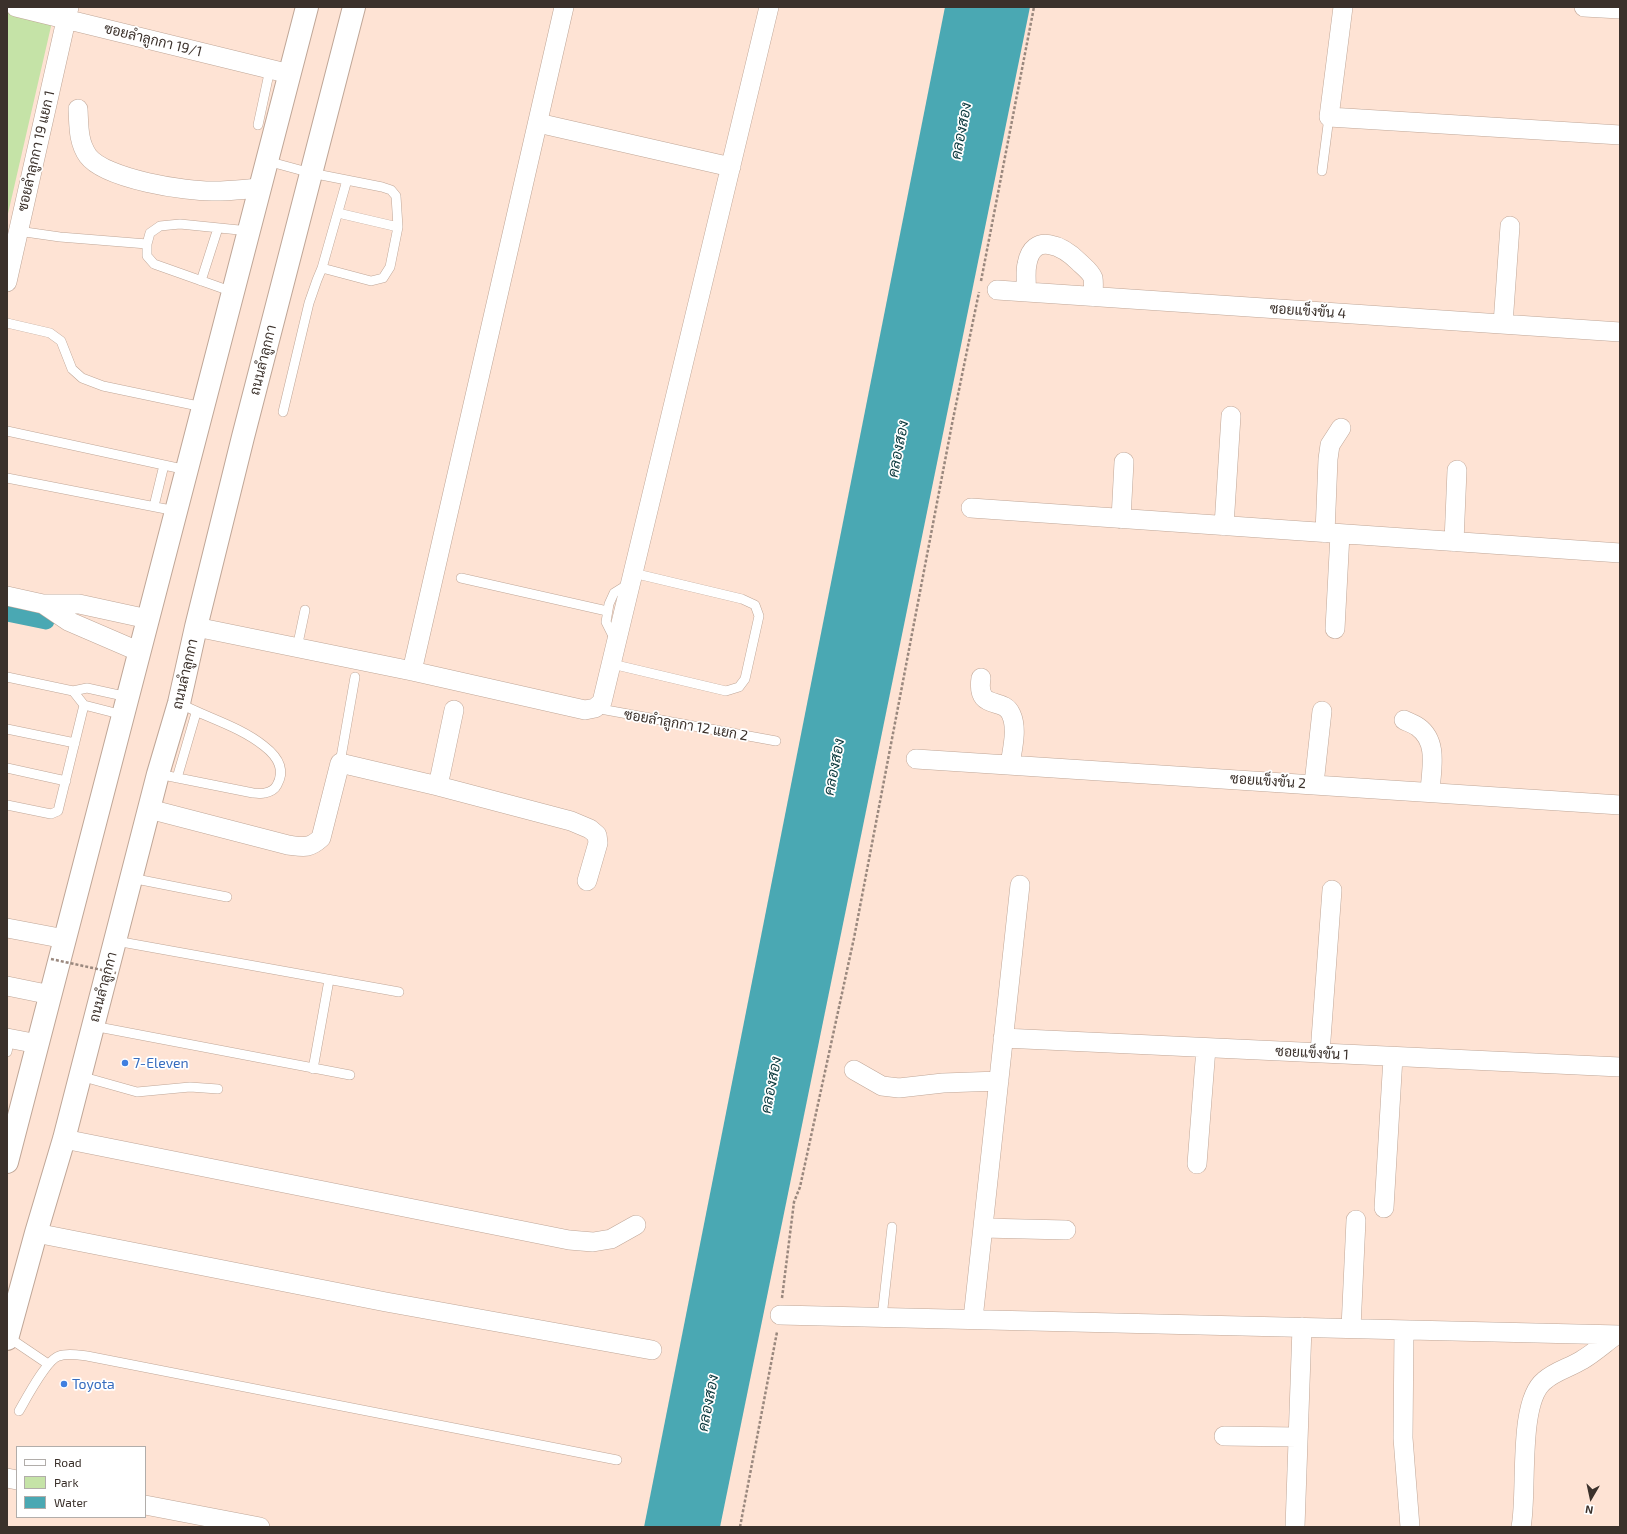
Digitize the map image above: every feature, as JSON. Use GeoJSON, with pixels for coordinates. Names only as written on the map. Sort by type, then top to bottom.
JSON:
{"type":"FeatureCollection","features":[{"type":"Feature","properties":{"kind":"main road"},"geometry":{"type":"LineString","coordinates":[[7,1162],[10,1140],[38,1044],[261,188],[267,161],[280,72],[307,7]]}},
{"type":"Feature","properties":{"kind":"main road","name":"ถนนลำลูกกา"},"geometry":{"type":"LineString","coordinates":[[7,1338],[64,1139],[149,809],[168,776],[188,708],[196,627],[354,7]]}},
{"type":"Feature","properties":{"kind":"street","name":"ซอยลำลูกกา 19/1"},"geometry":{"type":"LineString","coordinates":[[16,7],[68,13],[280,72]]}},
{"type":"Feature","properties":{"kind":"street"},"geometry":{"type":"LineString","coordinates":[[412,671],[564,7]]}},
{"type":"Feature","properties":{"kind":"street"},"geometry":{"type":"LineString","coordinates":[[196,627],[412,671],[585,710],[595,708],[602,702],[769,7]]}},
{"type":"Feature","properties":{"kind":"street"},"geometry":{"type":"LineString","coordinates":[[1343,7],[1329,117],[1620,135]]}},
{"type":"Feature","properties":{"kind":"street"},"geometry":{"type":"LineString","coordinates":[[1584,7],[1620,9]]}},
{"type":"Feature","properties":{"kind":"street","name":"ซอยลำลูกกา 19 แยก 1"},"geometry":{"type":"LineString","coordinates":[[7,282],[68,13]]}},
{"type":"Feature","properties":{"kind":"street"},"geometry":{"type":"LineString","coordinates":[[78,109],[80,141],[89,157],[107,171],[135,179],[183,189],[214,192],[261,188]]}},
{"type":"Feature","properties":{"kind":"street"},"geometry":{"type":"LineString","coordinates":[[538,123],[731,167]]}},
{"type":"Feature","properties":{"kind":"street"},"geometry":{"type":"LineString","coordinates":[[1503,324],[1510,226]]}},
{"type":"Feature","properties":{"kind":"street"},"geometry":{"type":"LineString","coordinates":[[1026,292],[1027,264],[1031,253],[1038,246],[1046,244],[1057,245],[1069,252],[1093,277],[1093,297]]}},
{"type":"Feature","properties":{"kind":"street","name":"ซอยแข็งขัน 4"},"geometry":{"type":"LineString","coordinates":[[997,290],[1620,332]]}},
{"type":"Feature","properties":{"kind":"street"},"geometry":{"type":"LineString","coordinates":[[1224,526],[1231,416]]}},
{"type":"Feature","properties":{"kind":"street"},"geometry":{"type":"LineString","coordinates":[[1335,630],[1328,459],[1330,445],[1341,428]]}},
{"type":"Feature","properties":{"kind":"street"},"geometry":{"type":"LineString","coordinates":[[1121,519],[1124,462]]}},
{"type":"Feature","properties":{"kind":"street"},"geometry":{"type":"LineString","coordinates":[[1454,542],[1457,470]]}},
{"type":"Feature","properties":{"kind":"street"},"geometry":{"type":"LineString","coordinates":[[971,508],[1620,553]]}},
{"type":"Feature","properties":{"kind":"street"},"geometry":{"type":"LineString","coordinates":[[7,596],[43,604],[78,604],[148,619]]}},
{"type":"Feature","properties":{"kind":"street"},"geometry":{"type":"LineString","coordinates":[[43,604],[68,621],[140,652]]}},
{"type":"Feature","properties":{"kind":"street"},"geometry":{"type":"LineString","coordinates":[[981,678],[980,686],[982,695],[986,700],[1006,707],[1011,714],[1014,728],[1010,765]]}},
{"type":"Feature","properties":{"kind":"street"},"geometry":{"type":"LineString","coordinates":[[438,786],[454,710]]}},
{"type":"Feature","properties":{"kind":"street"},"geometry":{"type":"LineString","coordinates":[[1314,784],[1322,711]]}},
{"type":"Feature","properties":{"kind":"street"},"geometry":{"type":"LineString","coordinates":[[1404,720],[1418,726],[1427,736],[1433,750],[1430,792]]}},
{"type":"Feature","properties":{"kind":"street","name":"ซอยแข็งขัน 2"},"geometry":{"type":"LineString","coordinates":[[916,758],[1620,805]]}},
{"type":"Feature","properties":{"kind":"street"},"geometry":{"type":"LineString","coordinates":[[149,809],[288,845],[303,847],[313,845],[321,838],[340,763],[438,786],[571,821],[590,829],[597,835],[598,843],[587,881]]}},
{"type":"Feature","properties":{"kind":"street"},"geometry":{"type":"LineString","coordinates":[[973,1319],[1020,885]]}},
{"type":"Feature","properties":{"kind":"street"},"geometry":{"type":"LineString","coordinates":[[1320,1053],[1332,890]]}},
{"type":"Feature","properties":{"kind":"street"},"geometry":{"type":"LineString","coordinates":[[7,928],[65,939]]}},
{"type":"Feature","properties":{"kind":"street"},"geometry":{"type":"LineString","coordinates":[[7,986],[50,995]]}},
{"type":"Feature","properties":{"kind":"street","name":"ซอยแข็งขัน 1"},"geometry":{"type":"LineString","coordinates":[[1003,1038],[1620,1067]]}},
{"type":"Feature","properties":{"kind":"street"},"geometry":{"type":"LineString","coordinates":[[8,1043],[38,1044]]}},
{"type":"Feature","properties":{"kind":"street"},"geometry":{"type":"LineString","coordinates":[[1197,1164],[1206,1048]]}},
{"type":"Feature","properties":{"kind":"street"},"geometry":{"type":"LineString","coordinates":[[1384,1208],[1393,1056]]}},
{"type":"Feature","properties":{"kind":"street"},"geometry":{"type":"LineString","coordinates":[[854,1070],[882,1086],[899,1088],[943,1083],[999,1081]]}},
{"type":"Feature","properties":{"kind":"street"},"geometry":{"type":"LineString","coordinates":[[64,1139],[570,1240],[593,1242],[611,1239],[636,1225]]}},
{"type":"Feature","properties":{"kind":"street"},"geometry":{"type":"LineString","coordinates":[[1351,1328],[1356,1220]]}},
{"type":"Feature","properties":{"kind":"street"},"geometry":{"type":"LineString","coordinates":[[983,1228],[1066,1230]]}},
{"type":"Feature","properties":{"kind":"street"},"geometry":{"type":"LineString","coordinates":[[36,1233],[386,1302],[652,1350]]}},
{"type":"Feature","properties":{"kind":"street"},"geometry":{"type":"LineString","coordinates":[[780,1315],[1618,1335]]}},
{"type":"Feature","properties":{"kind":"street"},"geometry":{"type":"LineString","coordinates":[[1295,1527],[1302,1327]]}},
{"type":"Feature","properties":{"kind":"street"},"geometry":{"type":"LineString","coordinates":[[1404,1330],[1403,1438],[1410,1527]]}},
{"type":"Feature","properties":{"kind":"street"},"geometry":{"type":"LineString","coordinates":[[1521,1527],[1526,1447],[1532,1398],[1543,1382],[1556,1373],[1582,1360],[1618,1335]]}},
{"type":"Feature","properties":{"kind":"street"},"geometry":{"type":"LineString","coordinates":[[1224,1436],[1297,1437]]}},
{"type":"Feature","properties":{"kind":"street"},"geometry":{"type":"LineString","coordinates":[[146,1505],[260,1527]]}},
{"type":"Feature","properties":{"kind":"lane"},"geometry":{"type":"LineString","coordinates":[[258,125],[280,72]]}},
{"type":"Feature","properties":{"kind":"lane"},"geometry":{"type":"LineString","coordinates":[[1322,171],[1329,117]]}},
{"type":"Feature","properties":{"kind":"lane"},"geometry":{"type":"LineString","coordinates":[[267,161],[311,173],[391,190],[396,196],[398,227],[390,267],[383,278],[371,281],[322,268]]}},
{"type":"Feature","properties":{"kind":"lane"},"geometry":{"type":"LineString","coordinates":[[283,412],[309,303],[322,268],[346,180]]}},
{"type":"Feature","properties":{"kind":"lane"},"geometry":{"type":"LineString","coordinates":[[338,213],[398,227]]}},
{"type":"Feature","properties":{"kind":"lane"},"geometry":{"type":"LineString","coordinates":[[233,292],[154,264],[147,256],[147,244],[150,234],[160,226],[180,224],[249,230]]}},
{"type":"Feature","properties":{"kind":"lane"},"geometry":{"type":"LineString","coordinates":[[201,281],[218,228]]}},
{"type":"Feature","properties":{"kind":"lane"},"geometry":{"type":"LineString","coordinates":[[18,231],[60,237],[147,244]]}},
{"type":"Feature","properties":{"kind":"lane"},"geometry":{"type":"LineString","coordinates":[[7,323],[50,333],[61,341],[72,369],[82,378],[103,386],[203,407]]}},
{"type":"Feature","properties":{"kind":"lane"},"geometry":{"type":"LineString","coordinates":[[7,431],[187,470]]}},
{"type":"Feature","properties":{"kind":"lane"},"geometry":{"type":"LineString","coordinates":[[154,506],[164,465]]}},
{"type":"Feature","properties":{"kind":"lane"},"geometry":{"type":"LineString","coordinates":[[7,478],[176,511]]}},
{"type":"Feature","properties":{"kind":"lane"},"geometry":{"type":"LineString","coordinates":[[461,578],[607,611]]}},
{"type":"Feature","properties":{"kind":"lane"},"geometry":{"type":"LineString","coordinates":[[612,664],[726,691],[739,687],[745,679],[759,616],[755,605],[742,599],[632,578],[614,593],[611,597],[607,611],[606,622],[616,643]]}},
{"type":"Feature","properties":{"kind":"lane"},"geometry":{"type":"LineString","coordinates":[[297,648],[305,610]]}},
{"type":"Feature","properties":{"kind":"lane"},"geometry":{"type":"LineString","coordinates":[[7,677],[72,691],[88,688],[126,706]]}},
{"type":"Feature","properties":{"kind":"lane"},"geometry":{"type":"LineString","coordinates":[[340,763],[355,677]]}},
{"type":"Feature","properties":{"kind":"lane"},"geometry":{"type":"LineString","coordinates":[[72,691],[84,705],[126,706]]}},
{"type":"Feature","properties":{"kind":"lane"},"geometry":{"type":"LineString","coordinates":[[7,805],[47,813],[55,813],[60,806],[84,705]]}},
{"type":"Feature","properties":{"kind":"lane"},"geometry":{"type":"LineString","coordinates":[[168,776],[253,792],[266,793],[275,788],[280,780],[282,770],[265,747],[247,734],[188,708]]}},
{"type":"Feature","properties":{"kind":"lane","name":"ซอยลําลูกกา 12 แยก 2"},"geometry":{"type":"LineString","coordinates":[[595,708],[776,741]]}},
{"type":"Feature","properties":{"kind":"lane"},"geometry":{"type":"LineString","coordinates":[[7,729],[75,743]]}},
{"type":"Feature","properties":{"kind":"lane"},"geometry":{"type":"LineString","coordinates":[[7,768],[66,781]]}},
{"type":"Feature","properties":{"kind":"lane"},"geometry":{"type":"LineString","coordinates":[[131,878],[227,897]]}},
{"type":"Feature","properties":{"kind":"lane"},"geometry":{"type":"LineString","coordinates":[[116,941],[399,992]]}},
{"type":"Feature","properties":{"kind":"lane"},"geometry":{"type":"LineString","coordinates":[[313,1069],[329,980]]}},
{"type":"Feature","properties":{"kind":"lane"},"geometry":{"type":"LineString","coordinates":[[93,1026],[350,1075]]}},
{"type":"Feature","properties":{"kind":"lane"},"geometry":{"type":"LineString","coordinates":[[80,1076],[137,1092],[190,1087],[218,1089]]}},
{"type":"Feature","properties":{"kind":"lane"},"geometry":{"type":"LineString","coordinates":[[882,1317],[892,1227]]}},
{"type":"Feature","properties":{"kind":"lane"},"geometry":{"type":"LineString","coordinates":[[7,1338],[48,1364]]}},
{"type":"Feature","properties":{"kind":"lane"},"geometry":{"type":"LineString","coordinates":[[19,1411],[48,1364],[58,1356],[73,1354],[617,1460]]}},
{"type":"Feature","properties":{"kind":"path"},"geometry":{"type":"LineString","coordinates":[[740,1527],[780,1315],[794,1202],[800,1187],[854,938],[950,432],[1034,7]]}},
{"type":"Feature","properties":{"kind":"path"},"geometry":{"type":"LineString","coordinates":[[50,960],[116,973]]}},
{"type":"Feature","properties":{"kind":"green space"},"geometry":{"type":"Polygon","coordinates":[[[7,12],[52,22],[7,218],[7,12]]]}},
{"type":"Feature","properties":{"kind":"water","name":"คลองสอง"},"geometry":{"type":"Polygon","coordinates":[[[945,7],[1030,7],[720,1527],[644,1527],[945,7]]]}},
{"type":"Feature","properties":{"kind":"waterway"},"geometry":{"type":"LineString","coordinates":[[7,613],[46,621]]}},
{"type":"Feature","properties":{"kind":"place","name":"7-Eleven"},"geometry":{"type":"Point","coordinates":[125,1063]}},
{"type":"Feature","properties":{"kind":"place","name":"Toyota"},"geometry":{"type":"Point","coordinates":[64,1384]}}]}
